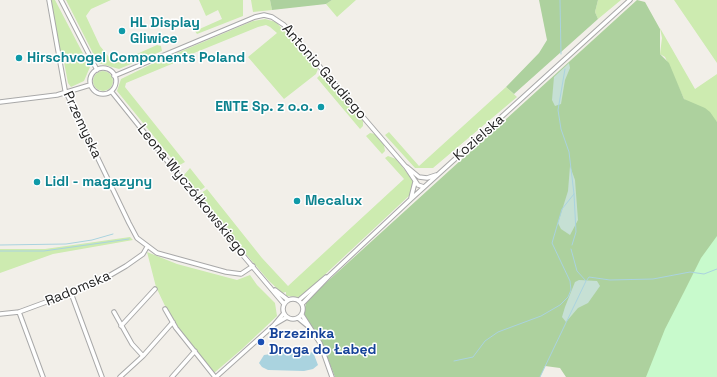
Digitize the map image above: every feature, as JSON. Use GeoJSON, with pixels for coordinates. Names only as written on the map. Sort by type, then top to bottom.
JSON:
{"type":"FeatureCollection","features":[{"type":"Feature","properties":{"kind":"street","name":"Przemyska"},"geometry":{"type":"LineString","coordinates":[[49,0],[66,93],[128,223],[137,238],[147,247],[165,256],[236,274],[242,274],[253,266]]}},
{"type":"Feature","properties":{"kind":"street"},"geometry":{"type":"LineString","coordinates":[[61,0],[97,70]]}},
{"type":"Feature","properties":{"kind":"street","name":"Kozielska"},"geometry":{"type":"LineString","coordinates":[[302,304],[329,276],[411,199],[630,0]]}},
{"type":"Feature","properties":{"kind":"street","name":"Antonio Gaudiego"},"geometry":{"type":"LineString","coordinates":[[114,76],[255,17],[269,16],[284,25],[406,167],[416,182],[424,187]]}},
{"type":"Feature","properties":{"kind":"street"},"geometry":{"type":"LineString","coordinates":[[108,69],[114,76],[115,85],[111,91],[104,94],[99,93],[90,85],[92,75],[97,70],[108,69]]}},
{"type":"Feature","properties":{"kind":"street"},"geometry":{"type":"LineString","coordinates":[[0,102],[66,93],[90,85]]}},
{"type":"Feature","properties":{"kind":"street","name":"Leona Wyczółkowskiego"},"geometry":{"type":"LineString","coordinates":[[111,91],[284,304]]}},
{"type":"Feature","properties":{"kind":"street","name":"Antonio Gaudiego"},"geometry":{"type":"LineString","coordinates":[[406,167],[419,177],[424,187]]}},
{"type":"Feature","properties":{"kind":"street"},"geometry":{"type":"LineString","coordinates":[[419,177],[427,178],[438,175]]}},
{"type":"Feature","properties":{"kind":"street"},"geometry":{"type":"LineString","coordinates":[[411,199],[416,182]]}},
{"type":"Feature","properties":{"kind":"street","name":"Radomska"},"geometry":{"type":"LineString","coordinates":[[0,314],[19,312],[71,293],[112,275],[143,254],[147,247]]}},
{"type":"Feature","properties":{"kind":"street","name":"Kozielska"},"geometry":{"type":"LineString","coordinates":[[299,300],[329,276]]}},
{"type":"Feature","properties":{"kind":"street"},"geometry":{"type":"LineString","coordinates":[[121,326],[155,289]]}},
{"type":"Feature","properties":{"kind":"street","name":"Leona Wyczółkowskiego"},"geometry":{"type":"LineString","coordinates":[[274,290],[288,300]]}},
{"type":"Feature","properties":{"kind":"street"},"geometry":{"type":"LineString","coordinates":[[71,293],[102,377]]}},
{"type":"Feature","properties":{"kind":"street"},"geometry":{"type":"LineString","coordinates":[[295,298],[299,300],[304,310],[302,315],[298,318],[292,319],[287,317],[284,313],[284,304],[288,300],[295,298]]}},
{"type":"Feature","properties":{"kind":"street"},"geometry":{"type":"LineString","coordinates":[[165,309],[195,352],[215,377],[274,325],[284,313]]}},
{"type":"Feature","properties":{"kind":"street"},"geometry":{"type":"LineString","coordinates":[[19,312],[43,377]]}},
{"type":"Feature","properties":{"kind":"street"},"geometry":{"type":"LineString","coordinates":[[114,312],[132,344],[142,356]]}},
{"type":"Feature","properties":{"kind":"street"},"geometry":{"type":"LineString","coordinates":[[302,315],[322,346],[332,377]]}},
{"type":"Feature","properties":{"kind":"street"},"geometry":{"type":"LineString","coordinates":[[274,325],[287,317]]}},
{"type":"Feature","properties":{"kind":"street"},"geometry":{"type":"LineString","coordinates":[[298,318],[310,328]]}},
{"type":"Feature","properties":{"kind":"street"},"geometry":{"type":"LineString","coordinates":[[120,377],[142,356],[173,322]]}},
{"type":"Feature","properties":{"kind":"street"},"geometry":{"type":"LineString","coordinates":[[172,377],[195,352]]}},
{"type":"Feature","properties":{"kind":"green space"},"geometry":{"type":"Polygon","coordinates":[[[50,0],[55,0],[90,67],[84,81],[71,87],[68,83],[64,62],[60,55],[50,0]]]}},
{"type":"Feature","properties":{"kind":"green space"},"geometry":{"type":"Polygon","coordinates":[[[66,0],[111,0],[91,9],[86,16],[100,46],[109,57],[119,62],[157,45],[161,46],[162,51],[119,69],[98,63],[66,0]]]}},
{"type":"Feature","properties":{"kind":"green space"},"geometry":{"type":"Polygon","coordinates":[[[199,0],[243,0],[243,16],[197,34],[195,31],[222,19],[218,10],[206,16],[199,0]]]}},
{"type":"Feature","properties":{"kind":"green space"},"geometry":{"type":"Polygon","coordinates":[[[251,0],[270,0],[272,10],[253,12],[251,0]]]}},
{"type":"Feature","properties":{"kind":"green space"},"geometry":{"type":"Polygon","coordinates":[[[270,0],[332,0],[326,4],[272,10],[270,0]]]}},
{"type":"Feature","properties":{"kind":"green space"},"geometry":{"type":"Polygon","coordinates":[[[332,0],[356,0],[337,17],[326,4],[332,0]]]}},
{"type":"Feature","properties":{"kind":"green space"},"geometry":{"type":"Polygon","coordinates":[[[539,0],[598,0],[595,12],[598,19],[514,94],[506,87],[539,53],[547,40],[539,0]]]}},
{"type":"Feature","properties":{"kind":"green space"},"geometry":{"type":"Polygon","coordinates":[[[598,0],[621,0],[598,19],[595,12],[598,0]]]}},
{"type":"Feature","properties":{"kind":"green space"},"geometry":{"type":"Polygon","coordinates":[[[637,0],[645,2],[660,29],[660,54],[669,63],[684,99],[705,108],[717,122],[717,377],[566,377],[560,368],[545,366],[540,377],[335,377],[321,341],[305,317],[307,300],[637,0]]]}},
{"type":"Feature","properties":{"kind":"green space"},"geometry":{"type":"Polygon","coordinates":[[[674,0],[717,0],[717,63],[674,0]]]}},
{"type":"Feature","properties":{"kind":"green space"},"geometry":{"type":"Polygon","coordinates":[[[265,19],[276,22],[318,69],[316,74],[284,99],[248,57],[277,33],[266,25],[177,60],[177,53],[253,21],[265,19]]]}},
{"type":"Feature","properties":{"kind":"green space"},"geometry":{"type":"Polygon","coordinates":[[[660,28],[695,89],[717,74],[717,122],[684,99],[665,57],[660,54],[662,38],[660,28]]]}},
{"type":"Feature","properties":{"kind":"green space"},"geometry":{"type":"Polygon","coordinates":[[[166,57],[174,63],[126,83],[125,87],[185,162],[178,166],[117,91],[121,79],[166,57]]]}},
{"type":"Feature","properties":{"kind":"green space"},"geometry":{"type":"Polygon","coordinates":[[[569,63],[570,68],[565,80],[561,104],[555,106],[552,100],[554,77],[569,63]]]}},
{"type":"Feature","properties":{"kind":"green space"},"geometry":{"type":"Polygon","coordinates":[[[103,71],[110,74],[113,81],[110,88],[103,91],[96,88],[93,81],[96,74],[103,71]]]}},
{"type":"Feature","properties":{"kind":"green space"},"geometry":{"type":"Polygon","coordinates":[[[320,75],[323,75],[363,121],[363,126],[360,129],[317,78],[320,75]]]}},
{"type":"Feature","properties":{"kind":"green space"},"geometry":{"type":"Polygon","coordinates":[[[506,87],[517,97],[433,168],[415,168],[385,135],[389,132],[419,166],[506,87]]]}},
{"type":"Feature","properties":{"kind":"green space"},"geometry":{"type":"Polygon","coordinates":[[[370,133],[375,134],[384,145],[385,151],[382,154],[366,136],[370,133]]]}},
{"type":"Feature","properties":{"kind":"green space"},"geometry":{"type":"Polygon","coordinates":[[[388,156],[396,159],[412,179],[414,183],[412,193],[302,296],[298,297],[286,296],[286,292],[282,293],[269,281],[232,238],[214,212],[207,208],[198,195],[207,189],[262,258],[288,286],[404,179],[385,158],[388,156]]]}},
{"type":"Feature","properties":{"kind":"green space"},"geometry":{"type":"Polygon","coordinates":[[[570,166],[575,180],[578,220],[570,235],[561,229],[558,223],[568,191],[570,166]]]}},
{"type":"Feature","properties":{"kind":"green space"},"geometry":{"type":"Polygon","coordinates":[[[190,168],[205,187],[198,192],[184,175],[190,168]]]}},
{"type":"Feature","properties":{"kind":"green space"},"geometry":{"type":"Polygon","coordinates":[[[717,236],[717,377],[646,377],[665,329],[701,258],[717,236]]]}},
{"type":"Feature","properties":{"kind":"green space"},"geometry":{"type":"Polygon","coordinates":[[[130,237],[133,240],[53,254],[0,273],[0,249],[45,249],[130,237]]]}},
{"type":"Feature","properties":{"kind":"green space"},"geometry":{"type":"Polygon","coordinates":[[[147,252],[177,264],[237,280],[250,275],[257,285],[275,303],[277,316],[214,373],[178,328],[166,308],[156,287],[147,252]]]}},
{"type":"Feature","properties":{"kind":"green space"},"geometry":{"type":"Polygon","coordinates":[[[579,280],[597,281],[600,286],[588,303],[578,308],[566,322],[562,317],[565,307],[575,282],[579,280]]]}},
{"type":"Feature","properties":{"kind":"water"},"geometry":{"type":"Polygon","coordinates":[[[285,352],[305,354],[313,352],[318,365],[313,369],[304,371],[268,370],[262,367],[259,363],[264,355],[285,352]]]}},
{"type":"Feature","properties":{"kind":"waterway"},"geometry":{"type":"LineString","coordinates":[[560,0],[561,54]]}},
{"type":"Feature","properties":{"kind":"waterway"},"geometry":{"type":"LineString","coordinates":[[565,69],[558,110],[561,129],[569,152],[574,194],[576,232],[572,245]]}},
{"type":"Feature","properties":{"kind":"waterway"},"geometry":{"type":"LineString","coordinates":[[454,361],[473,357],[485,341],[498,332],[541,316],[560,305],[568,297],[571,290],[570,281],[552,243],[562,209],[574,194]]}},
{"type":"Feature","properties":{"kind":"waterway"},"geometry":{"type":"LineString","coordinates":[[0,245],[66,244],[92,240],[113,234]]}},
{"type":"Feature","properties":{"kind":"waterway"},"geometry":{"type":"LineString","coordinates":[[0,251],[44,251],[129,239]]}},
{"type":"Feature","properties":{"kind":"waterway"},"geometry":{"type":"LineString","coordinates":[[540,377],[586,281],[577,271],[571,249]]}},
{"type":"Feature","properties":{"kind":"waterway"},"geometry":{"type":"LineString","coordinates":[[587,280],[589,277],[610,280],[653,279],[690,272],[704,274],[717,269]]}},
{"type":"Feature","properties":{"kind":"place","name":"HL Display Gliwice"},"geometry":{"type":"Point","coordinates":[122,31]}},
{"type":"Feature","properties":{"kind":"place","name":"Hirschvogel Components Poland"},"geometry":{"type":"Point","coordinates":[19,58]}},
{"type":"Feature","properties":{"kind":"place","name":"ENTE Sp. z o.o."},"geometry":{"type":"Point","coordinates":[321,107]}},
{"type":"Feature","properties":{"kind":"place","name":"Lidl - magazyny"},"geometry":{"type":"Point","coordinates":[37,182]}},
{"type":"Feature","properties":{"kind":"place","name":"Mecalux"},"geometry":{"type":"Point","coordinates":[297,201]}},
{"type":"Feature","properties":{"kind":"place","name":"Brzezinka Droga do Łabęd"},"geometry":{"type":"Point","coordinates":[261,342]}}]}
